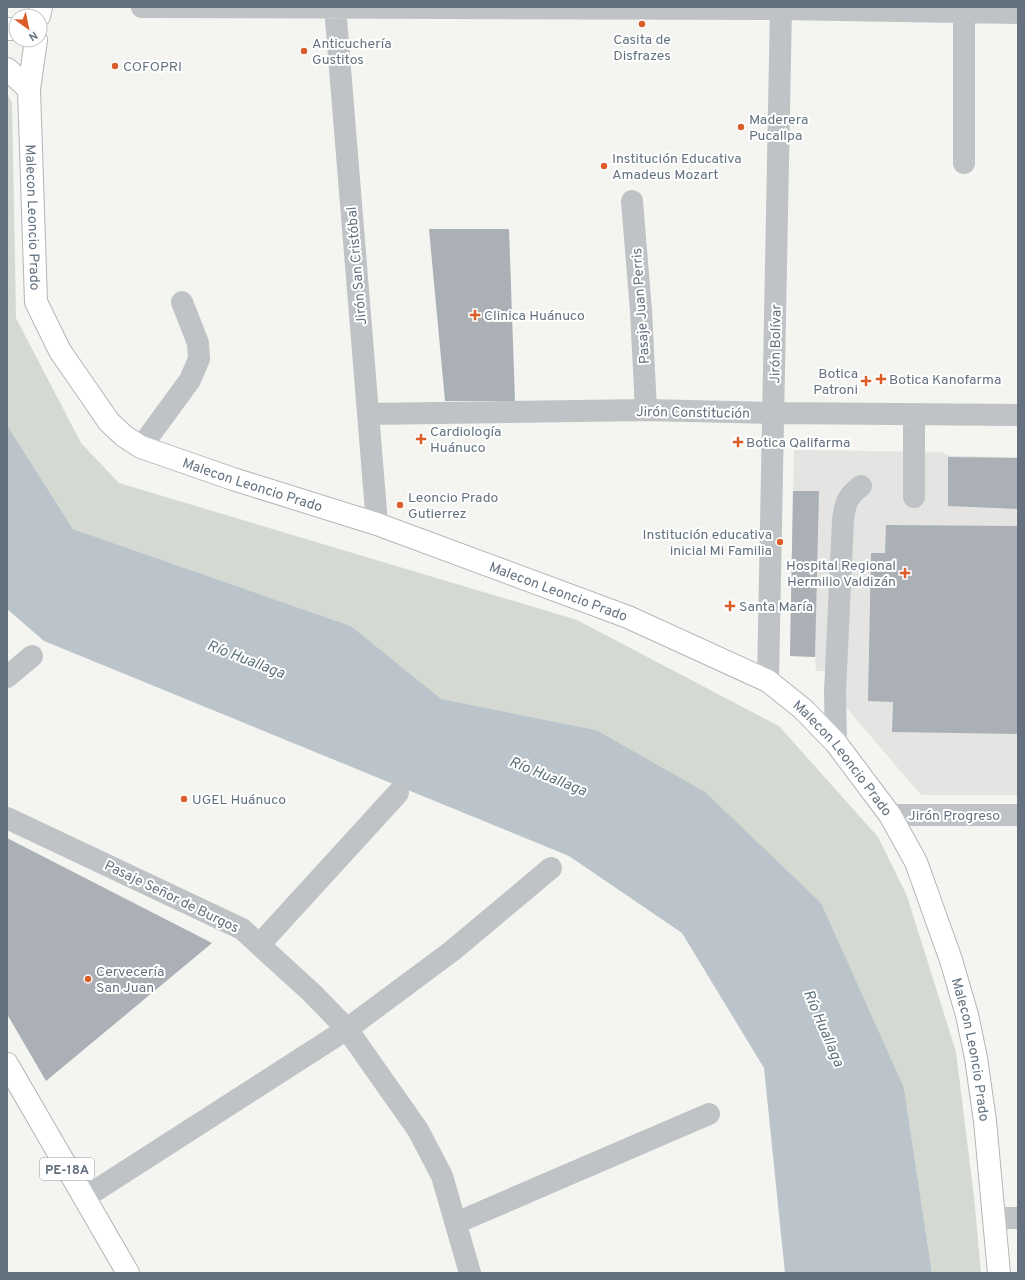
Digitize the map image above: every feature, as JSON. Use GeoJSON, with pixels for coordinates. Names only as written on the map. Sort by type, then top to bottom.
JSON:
{"type":"FeatureCollection","features":[{"type":"Feature","properties":{"kind":"main road","name":"Malecon Leoncio Prado"},"geometry":{"type":"LineString","coordinates":[[35,48],[29,89],[36,302],[60,351],[109,422],[124,436],[141,447],[234,479],[377,524],[628,617],[768,681],[803,709],[836,743],[890,815],[916,862],[951,960],[967,1015],[985,1121],[999,1273]]}},
{"type":"Feature","properties":{"kind":"main road"},"geometry":{"type":"LineString","coordinates":[[7,68],[29,89]]}},
{"type":"Feature","properties":{"kind":"main road","name":"PE-18A"},"geometry":{"type":"LineString","coordinates":[[7,1064],[128,1273]]}},
{"type":"Feature","properties":{"kind":"street"},"geometry":{"type":"LineString","coordinates":[[142,7],[781,8],[1018,13]]}},
{"type":"Feature","properties":{"kind":"street","name":"Jirón San Cristóbal"},"geometry":{"type":"LineString","coordinates":[[335,8],[377,524]]}},
{"type":"Feature","properties":{"kind":"street","name":"Jirón Bolívar"},"geometry":{"type":"LineString","coordinates":[[768,681],[781,8]]}},
{"type":"Feature","properties":{"kind":"street"},"geometry":{"type":"LineString","coordinates":[[964,12],[964,163]]}},
{"type":"Feature","properties":{"kind":"street","name":"Pasaje Juan Perris"},"geometry":{"type":"LineString","coordinates":[[632,201],[641,311],[646,410]]}},
{"type":"Feature","properties":{"kind":"street"},"geometry":{"type":"LineString","coordinates":[[141,447],[190,380],[199,359],[198,343],[182,302]]}},
{"type":"Feature","properties":{"kind":"street","name":"Jirón Constitución"},"geometry":{"type":"LineString","coordinates":[[368,414],[646,410],[773,413],[1018,415]]}},
{"type":"Feature","properties":{"kind":"street"},"geometry":{"type":"LineString","coordinates":[[914,414],[914,497]]}},
{"type":"Feature","properties":{"kind":"street"},"geometry":{"type":"LineString","coordinates":[[836,743],[835,692],[843,520],[845,502],[851,493],[861,486]]}},
{"type":"Feature","properties":{"kind":"street"},"geometry":{"type":"LineString","coordinates":[[7,677],[32,656]]}},
{"type":"Feature","properties":{"kind":"street"},"geometry":{"type":"LineString","coordinates":[[260,944],[398,793]]}},
{"type":"Feature","properties":{"kind":"street","name":"Jirón Progreso"},"geometry":{"type":"LineString","coordinates":[[890,815],[1018,815]]}},
{"type":"Feature","properties":{"kind":"street","name":"Pasaje Señor de Burgos"},"geometry":{"type":"LineString","coordinates":[[7,818],[242,929],[312,992],[347,1029],[418,1130],[442,1176],[470,1273]]}},
{"type":"Feature","properties":{"kind":"street"},"geometry":{"type":"LineString","coordinates":[[84,1198],[347,1029],[452,951],[551,868]]}},
{"type":"Feature","properties":{"kind":"street"},"geometry":{"type":"LineString","coordinates":[[456,1223],[709,1114]]}},
{"type":"Feature","properties":{"kind":"street"},"geometry":{"type":"LineString","coordinates":[[995,1218],[1018,1218]]}},
{"type":"Feature","properties":{"kind":"shaded area"},"geometry":{"type":"Polygon","coordinates":[[[7,93],[12,103],[16,318],[81,443],[119,483],[577,620],[779,726],[878,837],[907,896],[956,1052],[974,1197],[981,1273],[932,1273],[904,1088],[596,730],[440,699],[351,626],[73,529],[7,425],[7,93]]]}},
{"type":"Feature","properties":{"kind":"shaded area","name":"Hospital Regional Hermilio Valdizán"},"geometry":{"type":"Polygon","coordinates":[[[794,450],[941,452],[952,456],[1018,457],[1018,795],[921,795],[845,706],[826,671],[816,671],[815,657],[790,656],[794,450]]]}},
{"type":"Feature","properties":{"kind":"water","name":"Río Huallaga"},"geometry":{"type":"Polygon","coordinates":[[[7,425],[73,529],[351,626],[441,699],[596,730],[705,792],[821,903],[904,1088],[932,1273],[785,1273],[764,1068],[682,933],[569,856],[44,641],[7,609],[7,425]]]}},
{"type":"Feature","properties":{"kind":"building","name":"Clinica Huánuco"},"geometry":{"type":"Polygon","coordinates":[[[429,229],[509,229],[515,401],[445,401],[429,229]]]}},
{"type":"Feature","properties":{"kind":"building"},"geometry":{"type":"Polygon","coordinates":[[[948,457],[1018,458],[1018,509],[948,506],[948,457]]]}},
{"type":"Feature","properties":{"kind":"building"},"geometry":{"type":"Polygon","coordinates":[[[793,491],[819,491],[815,657],[790,656],[793,491]]]}},
{"type":"Feature","properties":{"kind":"building"},"geometry":{"type":"Polygon","coordinates":[[[886,525],[1018,526],[1018,734],[892,732],[893,702],[868,701],[871,553],[885,553],[886,525]]]}},
{"type":"Feature","properties":{"kind":"building","name":"Cervecería San Juan"},"geometry":{"type":"Polygon","coordinates":[[[7,838],[212,943],[46,1081],[7,1014],[7,838]]]}},
{"type":"Feature","properties":{"kind":"place","name":"Casita de Disfrazes"},"geometry":{"type":"Point","coordinates":[642,24]}},
{"type":"Feature","properties":{"kind":"place","name":"Anticuchería Gustitos"},"geometry":{"type":"Point","coordinates":[304,51]}},
{"type":"Feature","properties":{"kind":"place","name":"COFOPRI"},"geometry":{"type":"Point","coordinates":[115,66]}},
{"type":"Feature","properties":{"kind":"place","name":"Maderera Pucallpa"},"geometry":{"type":"Point","coordinates":[741,127]}},
{"type":"Feature","properties":{"kind":"place","name":"Institución Educativa Amadeus Mozart"},"geometry":{"type":"Point","coordinates":[604,166]}},
{"type":"Feature","properties":{"kind":"place","name":"Clinica Huánuco"},"geometry":{"type":"Point","coordinates":[475,315]}},
{"type":"Feature","properties":{"kind":"place","name":"Botica Kanofarma"},"geometry":{"type":"Point","coordinates":[881,379]}},
{"type":"Feature","properties":{"kind":"place","name":"Botica Patroni"},"geometry":{"type":"Point","coordinates":[866,381]}},
{"type":"Feature","properties":{"kind":"place","name":"Cardiología Huánuco"},"geometry":{"type":"Point","coordinates":[421,439]}},
{"type":"Feature","properties":{"kind":"place","name":"Botica Qalifarma"},"geometry":{"type":"Point","coordinates":[738,442]}},
{"type":"Feature","properties":{"kind":"place","name":"Leoncio Prado Gutierrez"},"geometry":{"type":"Point","coordinates":[400,505]}},
{"type":"Feature","properties":{"kind":"place","name":"Institución educativa inicial Mi Familia"},"geometry":{"type":"Point","coordinates":[780,542]}},
{"type":"Feature","properties":{"kind":"place","name":"Hospital Regional Hermilio Valdizán"},"geometry":{"type":"Point","coordinates":[905,573]}},
{"type":"Feature","properties":{"kind":"place","name":"Santa María"},"geometry":{"type":"Point","coordinates":[730,606]}},
{"type":"Feature","properties":{"kind":"place","name":"UGEL Huánuco"},"geometry":{"type":"Point","coordinates":[184,799]}},
{"type":"Feature","properties":{"kind":"place","name":"Cervecería San Juan"},"geometry":{"type":"Point","coordinates":[88,979]}}]}
